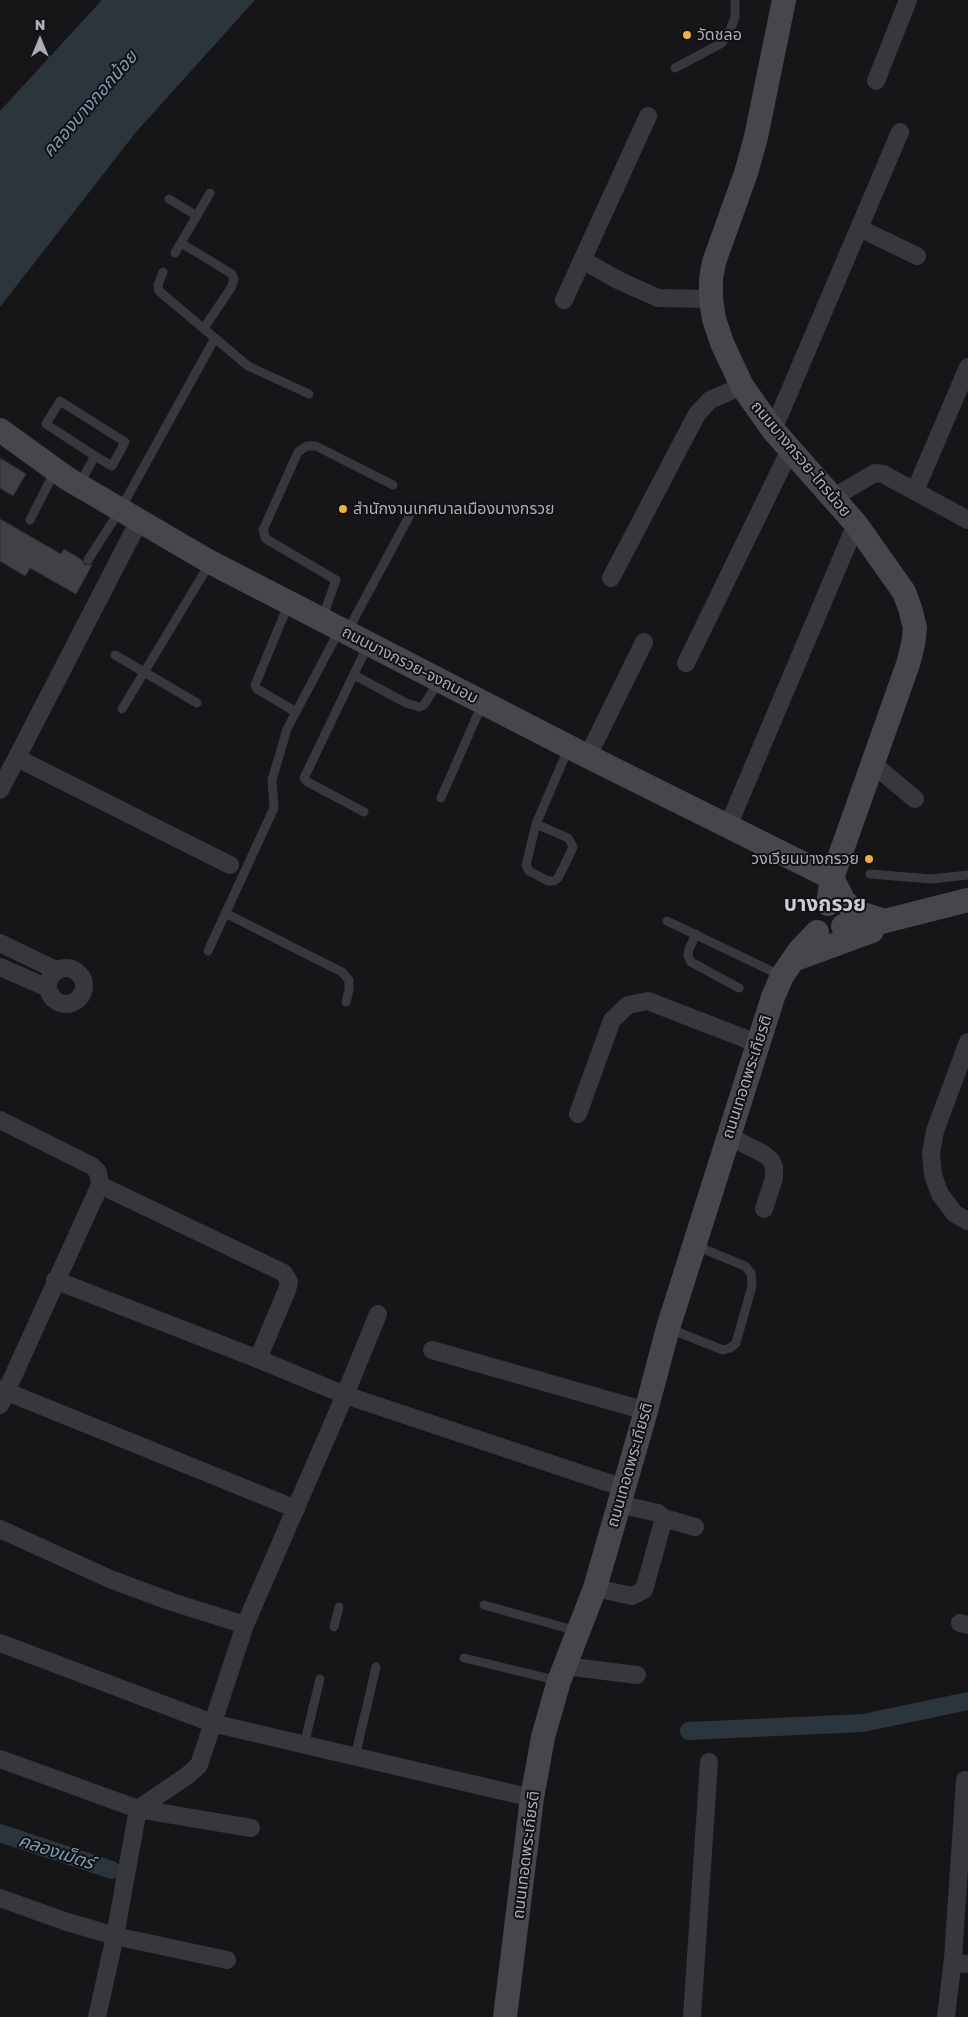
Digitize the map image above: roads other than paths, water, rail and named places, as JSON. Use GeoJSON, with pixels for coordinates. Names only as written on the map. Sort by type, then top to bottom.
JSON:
{"type":"FeatureCollection","features":[{"type":"Feature","properties":{"kind":"main road","name":"ถนนบางกรวย-ไทรน้อย"},"geometry":{"type":"LineString","coordinates":[[784,0],[756,137],[746,173],[714,262],[711,279],[711,299],[722,343],[742,386],[773,430],[856,524],[904,592],[915,628],[908,664],[832,878],[828,904]]}},
{"type":"Feature","properties":{"kind":"main road","name":"ถนนบางกรวย-จงถนอม"},"geometry":{"type":"LineString","coordinates":[[1,433],[79,486],[210,562],[579,752],[832,878]]}},
{"type":"Feature","properties":{"kind":"main road"},"geometry":{"type":"LineString","coordinates":[[832,878],[844,901],[856,912],[886,921]]}},
{"type":"Feature","properties":{"kind":"main road"},"geometry":{"type":"LineString","coordinates":[[843,926],[843,914],[834,906],[828,904],[822,906],[814,914],[812,921],[817,932],[828,936],[834,934],[843,926],[886,921],[968,900]]}},
{"type":"Feature","properties":{"kind":"main road"},"geometry":{"type":"LineString","coordinates":[[788,968],[869,934],[886,921]]}},
{"type":"Feature","properties":{"kind":"main road","name":"ถนนเทอดพระเกียรติ"},"geometry":{"type":"LineString","coordinates":[[505,2017],[532,1798],[543,1737],[562,1674],[595,1588],[693,1244],[773,997],[799,951],[817,932]]}},
{"type":"Feature","properties":{"kind":"street"},"geometry":{"type":"LineString","coordinates":[[876,81],[908,0]]}},
{"type":"Feature","properties":{"kind":"street"},"geometry":{"type":"LineString","coordinates":[[564,300],[648,116]]}},
{"type":"Feature","properties":{"kind":"street"},"geometry":{"type":"LineString","coordinates":[[773,430],[900,132]]}},
{"type":"Feature","properties":{"kind":"street"},"geometry":{"type":"LineString","coordinates":[[859,228],[917,256]]}},
{"type":"Feature","properties":{"kind":"street"},"geometry":{"type":"LineString","coordinates":[[582,260],[620,281],[658,298],[711,299]]}},
{"type":"Feature","properties":{"kind":"street"},"geometry":{"type":"LineString","coordinates":[[915,491],[968,367]]}},
{"type":"Feature","properties":{"kind":"street"},"geometry":{"type":"LineString","coordinates":[[611,578],[697,414],[710,400],[742,386]]}},
{"type":"Feature","properties":{"kind":"street"},"geometry":{"type":"LineString","coordinates":[[686,663],[790,450]]}},
{"type":"Feature","properties":{"kind":"street"},"geometry":{"type":"LineString","coordinates":[[834,498],[875,473],[883,474],[968,520]]}},
{"type":"Feature","properties":{"kind":"street"},"geometry":{"type":"LineString","coordinates":[[0,790],[9,765],[129,516]]}},
{"type":"Feature","properties":{"kind":"street"},"geometry":{"type":"LineString","coordinates":[[728,826],[856,524]]}},
{"type":"Feature","properties":{"kind":"street"},"geometry":{"type":"LineString","coordinates":[[579,752],[644,642]]}},
{"type":"Feature","properties":{"kind":"street"},"geometry":{"type":"LineString","coordinates":[[873,764],[915,799]]}},
{"type":"Feature","properties":{"kind":"street"},"geometry":{"type":"LineString","coordinates":[[9,765],[230,864]]}},
{"type":"Feature","properties":{"kind":"street"},"geometry":{"type":"LineString","coordinates":[[0,944],[56,970],[66,968],[76,971],[83,979],[84,989],[80,998],[71,1004],[60,1004],[52,998],[48,988],[49,978],[56,970]]}},
{"type":"Feature","properties":{"kind":"street"},"geometry":{"type":"LineString","coordinates":[[0,966],[48,988]]}},
{"type":"Feature","properties":{"kind":"street"},"geometry":{"type":"LineString","coordinates":[[578,1114],[612,1020],[628,1005],[648,1001],[759,1044]]}},
{"type":"Feature","properties":{"kind":"street"},"geometry":{"type":"LineString","coordinates":[[968,1042],[935,1131],[931,1153],[933,1176],[940,1194],[954,1214],[968,1221]]}},
{"type":"Feature","properties":{"kind":"street"},"geometry":{"type":"LineString","coordinates":[[0,1120],[92,1166],[98,1172],[100,1186],[2,1396],[296,1510]]}},
{"type":"Feature","properties":{"kind":"street"},"geometry":{"type":"LineString","coordinates":[[728,1136],[764,1154],[771,1160],[774,1167],[774,1178],[764,1209]]}},
{"type":"Feature","properties":{"kind":"street"},"geometry":{"type":"LineString","coordinates":[[100,1186],[284,1273],[289,1282],[287,1290],[258,1359]]}},
{"type":"Feature","properties":{"kind":"street"},"geometry":{"type":"LineString","coordinates":[[56,1280],[345,1395],[622,1496],[664,1518],[695,1528]]}},
{"type":"Feature","properties":{"kind":"street"},"geometry":{"type":"LineString","coordinates":[[97,2017],[115,1936],[138,1809],[188,1775],[199,1765],[245,1625],[296,1510],[378,1314]]}},
{"type":"Feature","properties":{"kind":"street"},"geometry":{"type":"LineString","coordinates":[[432,1350],[646,1411]]}},
{"type":"Feature","properties":{"kind":"street"},"geometry":{"type":"LineString","coordinates":[[595,1588],[632,1596],[644,1590],[664,1518]]}},
{"type":"Feature","properties":{"kind":"street"},"geometry":{"type":"LineString","coordinates":[[0,1529],[110,1578],[172,1602],[245,1625]]}},
{"type":"Feature","properties":{"kind":"street"},"geometry":{"type":"LineString","coordinates":[[0,1643],[212,1723],[532,1798]]}},
{"type":"Feature","properties":{"kind":"street"},"geometry":{"type":"LineString","coordinates":[[562,1674],[637,1675]]}},
{"type":"Feature","properties":{"kind":"street"},"geometry":{"type":"LineString","coordinates":[[0,1759],[138,1809],[251,1828]]}},
{"type":"Feature","properties":{"kind":"street"},"geometry":{"type":"LineString","coordinates":[[692,2017],[710,1762]]}},
{"type":"Feature","properties":{"kind":"street"},"geometry":{"type":"LineString","coordinates":[[946,2017],[960,1961],[965,1780]]}},
{"type":"Feature","properties":{"kind":"street"},"geometry":{"type":"LineString","coordinates":[[0,1898],[64,1921],[115,1936],[227,1960]]}},
{"type":"Feature","properties":{"kind":"lane"},"geometry":{"type":"LineString","coordinates":[[675,68],[722,43],[732,28],[735,17],[735,0]]}},
{"type":"Feature","properties":{"kind":"lane"},"geometry":{"type":"LineString","coordinates":[[175,253],[210,193]]}},
{"type":"Feature","properties":{"kind":"lane"},"geometry":{"type":"LineString","coordinates":[[169,198],[197,216]]}},
{"type":"Feature","properties":{"kind":"lane"},"geometry":{"type":"LineString","coordinates":[[181,243],[232,274],[234,279],[231,288],[204,328]]}},
{"type":"Feature","properties":{"kind":"lane"},"geometry":{"type":"LineString","coordinates":[[163,272],[158,285],[159,291],[248,366],[309,394]]}},
{"type":"Feature","properties":{"kind":"lane"},"geometry":{"type":"LineString","coordinates":[[88,560],[129,516],[215,338]]}},
{"type":"Feature","properties":{"kind":"lane"},"geometry":{"type":"LineString","coordinates":[[60,401],[125,442],[112,466],[95,456],[46,424],[60,401]]}},
{"type":"Feature","properties":{"kind":"lane"},"geometry":{"type":"LineString","coordinates":[[336,627],[336,580],[266,539],[263,530],[298,452],[307,446],[316,446],[393,486]]}},
{"type":"Feature","properties":{"kind":"lane"},"geometry":{"type":"LineString","coordinates":[[79,486],[95,456]]}},
{"type":"Feature","properties":{"kind":"lane"},"geometry":{"type":"LineString","coordinates":[[30,520],[56,470]]}},
{"type":"Feature","properties":{"kind":"lane"},"geometry":{"type":"LineString","coordinates":[[208,951],[274,808],[272,780],[287,729],[336,627],[412,511]]}},
{"type":"Feature","properties":{"kind":"lane"},"geometry":{"type":"LineString","coordinates":[[122,708],[210,562]]}},
{"type":"Feature","properties":{"kind":"lane"},"geometry":{"type":"LineString","coordinates":[[289,603],[255,684],[257,688],[296,712]]}},
{"type":"Feature","properties":{"kind":"lane"},"geometry":{"type":"LineString","coordinates":[[364,812],[306,781],[304,778],[369,644]]}},
{"type":"Feature","properties":{"kind":"lane"},"geometry":{"type":"LineString","coordinates":[[115,655],[197,702]]}},
{"type":"Feature","properties":{"kind":"lane"},"geometry":{"type":"LineString","coordinates":[[354,675],[406,703],[419,707],[424,705],[439,680]]}},
{"type":"Feature","properties":{"kind":"lane"},"geometry":{"type":"LineString","coordinates":[[441,798],[483,702]]}},
{"type":"Feature","properties":{"kind":"lane"},"geometry":{"type":"LineString","coordinates":[[536,824],[568,838],[572,843],[573,847],[565,864],[558,878],[554,880],[548,881],[529,871],[526,864],[536,824],[579,752]]}},
{"type":"Feature","properties":{"kind":"lane"},"geometry":{"type":"LineString","coordinates":[[870,874],[931,879],[968,875]]}},
{"type":"Feature","properties":{"kind":"lane"},"geometry":{"type":"LineString","coordinates":[[225,913],[342,972],[349,980],[346,1002]]}},
{"type":"Feature","properties":{"kind":"lane"},"geometry":{"type":"LineString","coordinates":[[667,921],[696,934],[788,968]]}},
{"type":"Feature","properties":{"kind":"lane"},"geometry":{"type":"LineString","coordinates":[[696,934],[689,949],[688,956],[691,962],[739,988]]}},
{"type":"Feature","properties":{"kind":"lane"},"geometry":{"type":"LineString","coordinates":[[668,1328],[723,1350],[730,1348],[736,1343],[752,1286],[751,1273],[745,1266],[693,1244]]}},
{"type":"Feature","properties":{"kind":"lane"},"geometry":{"type":"LineString","coordinates":[[484,1605],[578,1631]]}},
{"type":"Feature","properties":{"kind":"lane"},"geometry":{"type":"LineString","coordinates":[[334,1627],[339,1607]]}},
{"type":"Feature","properties":{"kind":"lane"},"geometry":{"type":"LineString","coordinates":[[464,1658],[562,1674]]}},
{"type":"Feature","properties":{"kind":"lane"},"geometry":{"type":"LineString","coordinates":[[355,1757],[376,1667]]}},
{"type":"Feature","properties":{"kind":"lane"},"geometry":{"type":"LineString","coordinates":[[304,1745],[320,1679]]}},
{"type":"Feature","properties":{"kind":"water","name":"คลองบางกอกน้อย"},"geometry":{"type":"Polygon","coordinates":[[[102,0],[255,0],[136,132],[0,307],[0,111],[102,0]]]}},
{"type":"Feature","properties":{"kind":"waterway"},"geometry":{"type":"LineString","coordinates":[[689,1731],[863,1723],[968,1701]]}},
{"type":"Feature","properties":{"kind":"waterway","name":"คลองเม็ตร์"},"geometry":{"type":"LineString","coordinates":[[0,1833],[112,1870]]}},
{"type":"Feature","properties":{"kind":"place","name":"วัดชลอ"},"geometry":{"type":"Point","coordinates":[687,35]}},
{"type":"Feature","properties":{"kind":"place","name":"สำนักงานเทศบาลเมืองบางกรวย"},"geometry":{"type":"Point","coordinates":[343,509]}},
{"type":"Feature","properties":{"kind":"place","name":"วงเวียนบางกรวย"},"geometry":{"type":"Point","coordinates":[869,859]}},
{"type":"Feature","properties":{"kind":"district","name":"บางกรวย"},"geometry":{"type":"Point","coordinates":[825,904]}}]}
